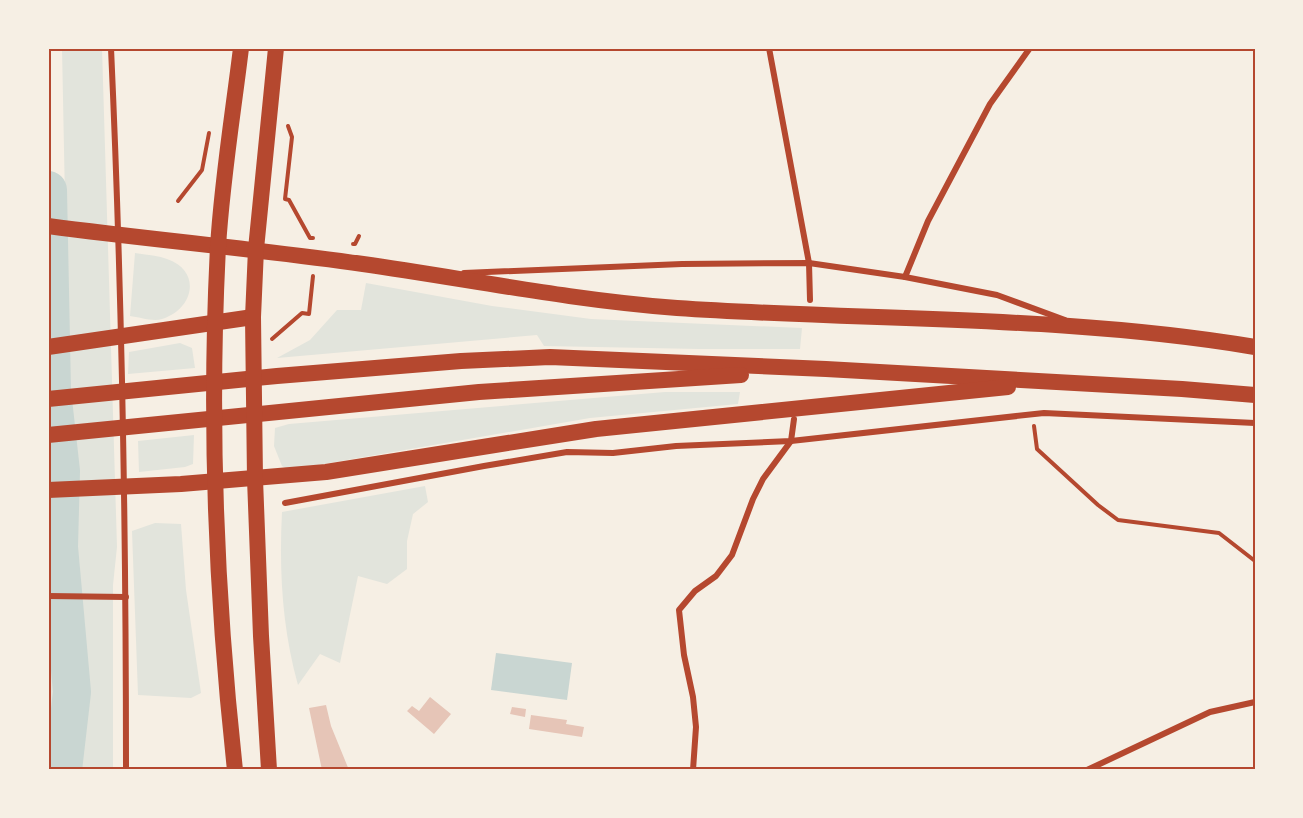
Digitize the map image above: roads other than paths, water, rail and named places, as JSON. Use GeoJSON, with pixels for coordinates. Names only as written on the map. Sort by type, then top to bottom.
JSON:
{"type":"FeatureCollection","features":[{"type":"Feature","properties":{"kind":"highway"},"geometry":{"type":"LineString","coordinates":[[235,770],[215,482],[216,322],[218,245],[223,190],[241,48]]}},
{"type":"Feature","properties":{"kind":"highway"},"geometry":{"type":"LineString","coordinates":[[269,770],[255,479],[253,317],[256,249],[276,48]]}},
{"type":"Feature","properties":{"kind":"highway"},"geometry":{"type":"LineString","coordinates":[[48,226],[148,239],[256,249],[434,274],[556,295],[674,308],[814,316],[1083,326],[1185,335],[1255,347]]}},
{"type":"Feature","properties":{"kind":"highway"},"geometry":{"type":"LineString","coordinates":[[48,347],[253,317]]}},
{"type":"Feature","properties":{"kind":"highway"},"geometry":{"type":"LineString","coordinates":[[48,399],[277,376],[461,361],[550,357],[1050,381],[1255,395]]}},
{"type":"Feature","properties":{"kind":"highway"},"geometry":{"type":"LineString","coordinates":[[48,435],[479,392],[826,369]]}},
{"type":"Feature","properties":{"kind":"highway"},"geometry":{"type":"LineString","coordinates":[[48,490],[177,485],[326,472],[596,429],[955,393],[1050,381]]}},
{"type":"Feature","properties":{"kind":"street"},"geometry":{"type":"LineString","coordinates":[[111,48],[118,214],[126,597],[126,770]]}},
{"type":"Feature","properties":{"kind":"street"},"geometry":{"type":"LineString","coordinates":[[768,48],[809,263],[810,300]]}},
{"type":"Feature","properties":{"kind":"street"},"geometry":{"type":"LineString","coordinates":[[905,277],[928,221],[985,114],[1030,48]]}},
{"type":"Feature","properties":{"kind":"street"},"geometry":{"type":"LineString","coordinates":[[434,274],[682,264],[809,263],[905,277],[996,295],[1083,326]]}},
{"type":"Feature","properties":{"kind":"street"},"geometry":{"type":"LineString","coordinates":[[285,503],[567,452],[613,453],[676,446],[791,441],[1033,414],[1255,423]]}},
{"type":"Feature","properties":{"kind":"street"},"geometry":{"type":"LineString","coordinates":[[693,770],[696,728],[679,610],[695,591],[716,576],[732,555],[753,498],[763,479],[791,441],[794,419]]}},
{"type":"Feature","properties":{"kind":"street"},"geometry":{"type":"LineString","coordinates":[[48,596],[126,597]]}},
{"type":"Feature","properties":{"kind":"street"},"geometry":{"type":"LineString","coordinates":[[1087,770],[1210,712],[1255,702]]}},
{"type":"Feature","properties":{"kind":"waterway"},"geometry":{"type":"LineString","coordinates":[[48,190],[52,391],[61,471],[59,547],[72,692],[63,770]]}}]}
